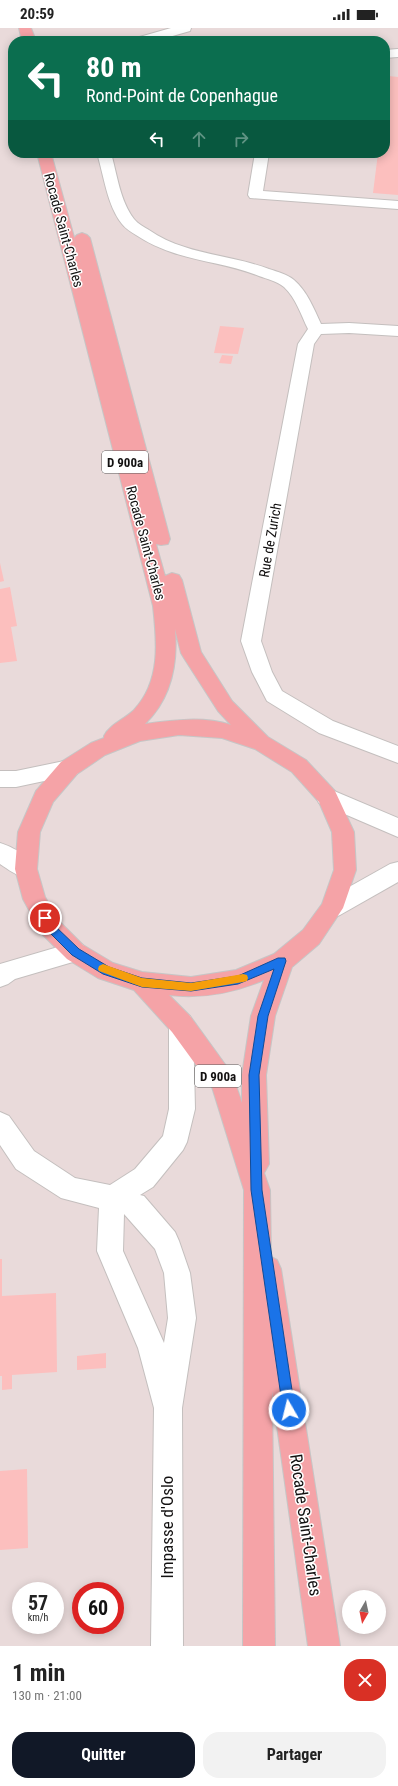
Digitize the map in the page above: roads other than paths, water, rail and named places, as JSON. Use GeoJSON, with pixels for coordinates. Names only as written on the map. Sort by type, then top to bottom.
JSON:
{"type":"FeatureCollection","features":[{"type":"Feature","properties":{"kind":"main road","name":"Rocade Saint-Charles"},"geometry":{"type":"LineString","coordinates":[[45,158],[163,606],[168,653],[161,686],[143,714],[98,748]]}},
{"type":"Feature","properties":{"kind":"main road","name":"Rocade Saint-Charles"},"geometry":{"type":"LineString","coordinates":[[60,158],[191,653],[225,706],[262,743]]}},
{"type":"Feature","properties":{"kind":"main road"},"geometry":{"type":"LineString","coordinates":[[180,727],[222,730],[262,743],[299,766],[327,797],[343,832],[345,870],[332,908],[311,937],[282,961],[238,980],[191,987],[142,982],[106,971],[75,952],[50,928],[34,899],[26,869],[29,832],[44,797],[69,768],[98,748],[137,733],[180,727]]}},
{"type":"Feature","properties":{"kind":"main road","name":"Rocade Saint-Charles"},"geometry":{"type":"LineString","coordinates":[[282,961],[263,1016],[254,1075],[257,1190],[324,1646]]}},
{"type":"Feature","properties":{"kind":"main road","name":"Rocade Saint-Charles"},"geometry":{"type":"LineString","coordinates":[[142,982],[181,1024],[223,1082],[257,1190]]}},
{"type":"Feature","properties":{"kind":"main road"},"geometry":{"type":"LineString","coordinates":[[257,1190],[259,1646]]}},
{"type":"Feature","properties":{"kind":"street"},"geometry":{"type":"LineString","coordinates":[[158,36],[184,28]]}},
{"type":"Feature","properties":{"kind":"street"},"geometry":{"type":"LineString","coordinates":[[105,158],[115,193],[129,222],[144,235],[163,246],[192,255],[223,260],[257,269],[288,283],[298,296],[316,329],[349,328],[398,331]]}},
{"type":"Feature","properties":{"kind":"street"},"geometry":{"type":"LineString","coordinates":[[261,158],[255,195],[398,205]]}},
{"type":"Feature","properties":{"kind":"street","name":"Rue de Zurich"},"geometry":{"type":"LineString","coordinates":[[316,329],[306,344],[251,641],[262,672],[274,696],[326,727],[398,755]]}},
{"type":"Feature","properties":{"kind":"street"},"geometry":{"type":"LineString","coordinates":[[0,780],[69,768]]}},
{"type":"Feature","properties":{"kind":"street"},"geometry":{"type":"LineString","coordinates":[[327,797],[398,828]]}},
{"type":"Feature","properties":{"kind":"street"},"geometry":{"type":"LineString","coordinates":[[0,852],[26,869]]}},
{"type":"Feature","properties":{"kind":"street"},"geometry":{"type":"LineString","coordinates":[[332,908],[398,871]]}},
{"type":"Feature","properties":{"kind":"street"},"geometry":{"type":"LineString","coordinates":[[0,977],[8,971],[75,952]]}},
{"type":"Feature","properties":{"kind":"street"},"geometry":{"type":"LineString","coordinates":[[112,1198],[144,1178],[174,1142],[182,1108],[181,1024]]}},
{"type":"Feature","properties":{"kind":"street"},"geometry":{"type":"LineString","coordinates":[[0,1124],[26,1160],[70,1189],[112,1198],[135,1205],[166,1240],[177,1273],[182,1318],[168,1408]]}},
{"type":"Feature","properties":{"kind":"street"},"geometry":{"type":"LineString","coordinates":[[112,1198],[110,1251],[152,1347],[168,1408]]}},
{"type":"Feature","properties":{"kind":"street","name":"Impasse d'Oslo"},"geometry":{"type":"LineString","coordinates":[[167,1646],[168,1408]]}}]}
